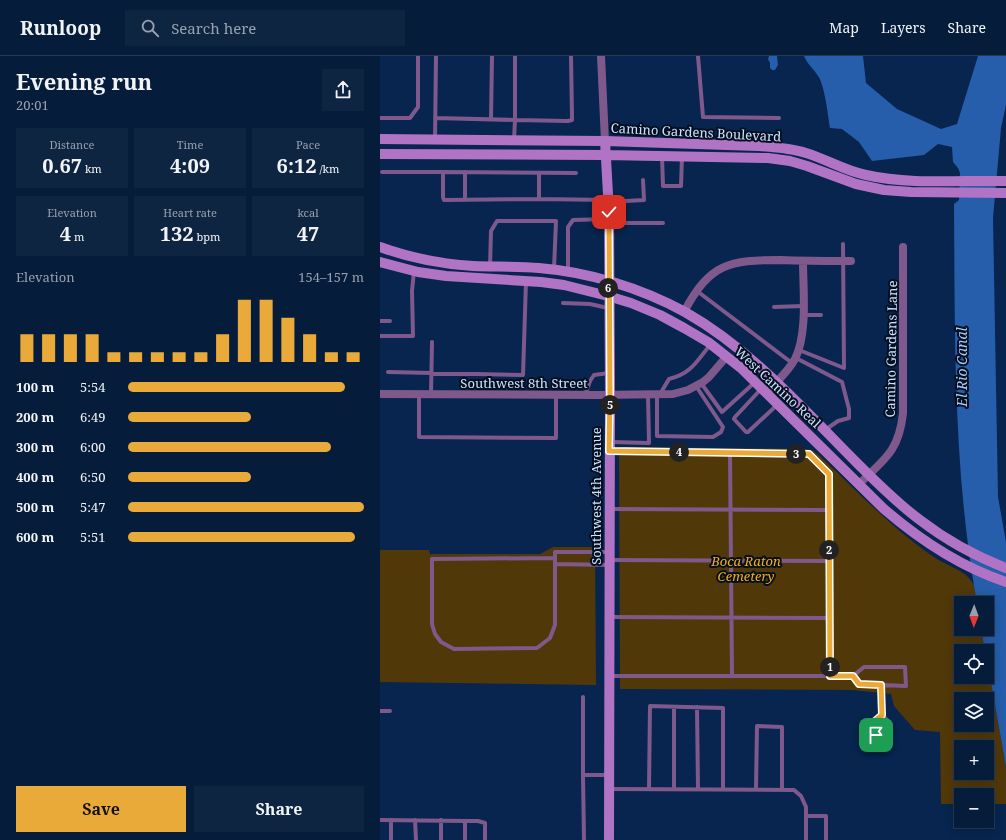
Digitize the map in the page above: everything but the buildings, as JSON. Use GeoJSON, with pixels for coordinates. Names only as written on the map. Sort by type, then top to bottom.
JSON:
{"type":"FeatureCollection","features":[{"type":"Feature","properties":{"kind":"street","name":"Southwest 4th Avenue"},"geometry":{"type":"LineString","coordinates":[[601,56],[608,201],[610,395],[609,840]]}},
{"type":"Feature","properties":{"kind":"street","name":"Camino Gardens Boulevard"},"geometry":{"type":"LineString","coordinates":[[380,139],[605,141],[758,146],[782,148],[806,153],[866,175],[900,180],[1002,180]]}},
{"type":"Feature","properties":{"kind":"street"},"geometry":{"type":"LineString","coordinates":[[404,140],[404,154]]}},
{"type":"Feature","properties":{"kind":"street"},"geometry":{"type":"LineString","coordinates":[[672,156],[673,143]]}},
{"type":"Feature","properties":{"kind":"street"},"geometry":{"type":"LineString","coordinates":[[738,146],[738,157]]}},
{"type":"Feature","properties":{"kind":"street","name":"Camino Gardens Boulevard"},"geometry":{"type":"LineString","coordinates":[[380,154],[605,155],[768,158],[790,161],[856,184],[877,189],[899,192],[1001,193]]}},
{"type":"Feature","properties":{"kind":"street"},"geometry":{"type":"LineString","coordinates":[[899,192],[900,180]]}},
{"type":"Feature","properties":{"kind":"street","name":"Camino Gardens Lane"},"geometry":{"type":"LineString","coordinates":[[859,484],[892,451],[901,430],[903,413],[903,247]]}},
{"type":"Feature","properties":{"kind":"street"},"geometry":{"type":"LineString","coordinates":[[380,262],[382,248]]}},
{"type":"Feature","properties":{"kind":"street","name":"West Camino Real"},"geometry":{"type":"LineString","coordinates":[[382,248],[443,263],[540,268],[568,272],[608,281],[646,294],[684,312],[734,344],[756,362],[869,475],[919,520],[942,536],[1006,568]]}},
{"type":"Feature","properties":{"kind":"street"},"geometry":{"type":"LineString","coordinates":[[684,312],[696,291],[708,278],[722,268],[738,262],[755,260],[847,261]]}},
{"type":"Feature","properties":{"kind":"street"},"geometry":{"type":"LineString","coordinates":[[762,387],[776,382],[795,357],[803,333],[803,260]]}},
{"type":"Feature","properties":{"kind":"street","name":"West Camino Real"},"geometry":{"type":"LineString","coordinates":[[380,262],[414,271],[460,278],[526,281],[564,285],[631,303],[660,315],[711,344],[727,356],[762,387],[884,509],[918,536],[941,551],[979,571],[1006,582]]}},
{"type":"Feature","properties":{"kind":"street","name":"Southwest 8th Street"},"geometry":{"type":"LineString","coordinates":[[380,394],[610,395],[681,392],[709,377],[727,356]]}},
{"type":"Feature","properties":{"kind":"lane"},"geometry":{"type":"LineString","coordinates":[[380,118],[410,118],[418,107],[418,56]]}},
{"type":"Feature","properties":{"kind":"lane"},"geometry":{"type":"LineString","coordinates":[[435,140],[436,56]]}},
{"type":"Feature","properties":{"kind":"lane"},"geometry":{"type":"LineString","coordinates":[[491,119],[492,56]]}},
{"type":"Feature","properties":{"kind":"lane"},"geometry":{"type":"LineString","coordinates":[[514,141],[515,56]]}},
{"type":"Feature","properties":{"kind":"lane"},"geometry":{"type":"LineString","coordinates":[[436,118],[572,120],[571,56]]}},
{"type":"Feature","properties":{"kind":"lane"},"geometry":{"type":"LineString","coordinates":[[698,56],[703,117],[779,118]]}},
{"type":"Feature","properties":{"kind":"lane"},"geometry":{"type":"LineString","coordinates":[[672,156],[681,186],[663,186],[672,156]]}},
{"type":"Feature","properties":{"kind":"lane"},"geometry":{"type":"LineString","coordinates":[[382,172],[576,173]]}},
{"type":"Feature","properties":{"kind":"lane"},"geometry":{"type":"LineString","coordinates":[[443,172],[444,200],[644,200],[643,180]]}},
{"type":"Feature","properties":{"kind":"lane"},"geometry":{"type":"LineString","coordinates":[[465,172],[466,200]]}},
{"type":"Feature","properties":{"kind":"lane"},"geometry":{"type":"LineString","coordinates":[[539,173],[539,199]]}},
{"type":"Feature","properties":{"kind":"lane"},"geometry":{"type":"LineString","coordinates":[[568,272],[568,227],[573,220],[664,223]]}},
{"type":"Feature","properties":{"kind":"lane"},"geometry":{"type":"LineString","coordinates":[[490,266],[491,231],[497,221],[556,221],[554,270]]}},
{"type":"Feature","properties":{"kind":"lane"},"geometry":{"type":"LineString","coordinates":[[795,357],[844,368],[847,261],[843,244]]}},
{"type":"Feature","properties":{"kind":"lane"},"geometry":{"type":"LineString","coordinates":[[380,336],[413,336],[412,290],[414,271]]}},
{"type":"Feature","properties":{"kind":"lane"},"geometry":{"type":"LineString","coordinates":[[388,372],[523,375],[526,281]]}},
{"type":"Feature","properties":{"kind":"lane"},"geometry":{"type":"LineString","coordinates":[[696,291],[795,357],[842,382],[849,409],[849,418],[838,421],[824,430]]}},
{"type":"Feature","properties":{"kind":"lane"},"geometry":{"type":"LineString","coordinates":[[563,303],[590,304],[608,308]]}},
{"type":"Feature","properties":{"kind":"lane"},"geometry":{"type":"LineString","coordinates":[[774,307],[803,306]]}},
{"type":"Feature","properties":{"kind":"lane"},"geometry":{"type":"LineString","coordinates":[[803,315],[821,315]]}},
{"type":"Feature","properties":{"kind":"lane"},"geometry":{"type":"LineString","coordinates":[[380,321],[390,321]]}},
{"type":"Feature","properties":{"kind":"lane"},"geometry":{"type":"LineString","coordinates":[[431,394],[432,342]]}},
{"type":"Feature","properties":{"kind":"lane"},"geometry":{"type":"LineString","coordinates":[[609,447],[649,442],[655,394],[669,379],[680,376],[690,369],[711,344]]}},
{"type":"Feature","properties":{"kind":"lane"},"geometry":{"type":"LineString","coordinates":[[585,395],[594,375],[609,373]]}},
{"type":"Feature","properties":{"kind":"lane"},"geometry":{"type":"LineString","coordinates":[[655,394],[657,436],[713,437],[721,432],[723,427],[698,384]]}},
{"type":"Feature","properties":{"kind":"lane"},"geometry":{"type":"LineString","coordinates":[[698,384],[722,412],[762,387]]}},
{"type":"Feature","properties":{"kind":"lane"},"geometry":{"type":"LineString","coordinates":[[762,387],[734,419],[746,432],[748,432],[778,403]]}},
{"type":"Feature","properties":{"kind":"lane"},"geometry":{"type":"LineString","coordinates":[[418,394],[419,438],[556,438],[556,395]]}},
{"type":"Feature","properties":{"kind":"lane"},"geometry":{"type":"LineString","coordinates":[[609,447],[730,453],[809,454],[829,474],[830,676]]}},
{"type":"Feature","properties":{"kind":"lane"},"geometry":{"type":"LineString","coordinates":[[730,453],[732,676]]}},
{"type":"Feature","properties":{"kind":"lane"},"geometry":{"type":"LineString","coordinates":[[609,509],[829,510]]}},
{"type":"Feature","properties":{"kind":"lane"},"geometry":{"type":"LineString","coordinates":[[555,558],[432,559],[432,624],[435,634],[441,642],[454,649],[537,648],[550,638],[556,625],[555,552],[609,559]]}},
{"type":"Feature","properties":{"kind":"lane"},"geometry":{"type":"LineString","coordinates":[[555,564],[609,559],[830,561]]}},
{"type":"Feature","properties":{"kind":"lane"},"geometry":{"type":"LineString","coordinates":[[609,617],[830,618]]}},
{"type":"Feature","properties":{"kind":"lane"},"geometry":{"type":"LineString","coordinates":[[609,676],[853,676],[864,667],[905,667],[906,686],[859,684],[853,676]]}},
{"type":"Feature","properties":{"kind":"lane"},"geometry":{"type":"LineString","coordinates":[[881,685],[882,715],[891,724],[891,736],[885,737]]}},
{"type":"Feature","properties":{"kind":"lane"},"geometry":{"type":"LineString","coordinates":[[583,697],[584,840]]}},
{"type":"Feature","properties":{"kind":"lane"},"geometry":{"type":"LineString","coordinates":[[649,789],[650,706],[723,708],[723,789]]}},
{"type":"Feature","properties":{"kind":"lane"},"geometry":{"type":"LineString","coordinates":[[674,707],[674,789]]}},
{"type":"Feature","properties":{"kind":"lane"},"geometry":{"type":"LineString","coordinates":[[697,707],[698,789]]}},
{"type":"Feature","properties":{"kind":"lane"},"geometry":{"type":"LineString","coordinates":[[380,711],[390,711]]}},
{"type":"Feature","properties":{"kind":"lane"},"geometry":{"type":"LineString","coordinates":[[878,736],[876,735],[875,721],[882,715]]}},
{"type":"Feature","properties":{"kind":"lane"},"geometry":{"type":"LineString","coordinates":[[756,790],[757,726],[782,727],[782,790]]}},
{"type":"Feature","properties":{"kind":"lane"},"geometry":{"type":"LineString","coordinates":[[583,775],[609,775]]}},
{"type":"Feature","properties":{"kind":"lane"},"geometry":{"type":"LineString","coordinates":[[609,789],[794,790],[801,796],[806,807],[806,840]]}},
{"type":"Feature","properties":{"kind":"lane"},"geometry":{"type":"LineString","coordinates":[[806,816],[826,816],[826,840]]}},
{"type":"Feature","properties":{"kind":"lane"},"geometry":{"type":"LineString","coordinates":[[380,820],[478,821],[485,823],[485,840]]}},
{"type":"Feature","properties":{"kind":"lane"},"geometry":{"type":"LineString","coordinates":[[391,820],[391,840]]}},
{"type":"Feature","properties":{"kind":"lane"},"geometry":{"type":"LineString","coordinates":[[415,820],[416,840]]}},
{"type":"Feature","properties":{"kind":"lane"},"geometry":{"type":"LineString","coordinates":[[440,820],[440,840]]}},
{"type":"Feature","properties":{"kind":"lane"},"geometry":{"type":"LineString","coordinates":[[465,821],[465,840]]}},
{"type":"Feature","properties":{"kind":"green space","name":"Boca Raton Cemetery"},"geometry":{"type":"Polygon","coordinates":[[[619,447],[812,450],[906,536],[937,559],[966,575],[973,584],[976,596],[954,596],[954,636],[982,636],[984,644],[954,644],[954,684],[991,684],[993,692],[954,692],[954,732],[994,732],[994,699],[1006,767],[1006,804],[994,804],[994,788],[954,788],[954,804],[941,804],[940,732],[915,730],[894,706],[891,694],[852,690],[620,689],[619,447]]]}},
{"type":"Feature","properties":{"kind":"green space"},"geometry":{"type":"Polygon","coordinates":[[[553,547],[595,547],[596,685],[380,682],[380,550],[429,550],[430,554],[540,554],[553,547]]]}},
{"type":"Feature","properties":{"kind":"water"},"geometry":{"type":"Polygon","coordinates":[[[769,56],[777,56],[778,65],[775,70],[770,68],[768,59],[769,56]]]}},
{"type":"Feature","properties":{"kind":"water","name":"El Rio Canal"},"geometry":{"type":"Polygon","coordinates":[[[804,56],[863,56],[866,83],[897,109],[941,129],[957,124],[978,56],[1006,56],[1006,105],[1001,128],[993,218],[998,497],[1006,542],[1006,767],[994,692],[993,692],[991,684],[994,684],[994,644],[984,644],[982,636],[994,636],[994,596],[976,596],[963,504],[959,454],[955,354],[954,204],[959,200],[960,173],[953,162],[952,147],[938,144],[924,155],[872,161],[859,142],[842,129],[830,128],[823,87],[816,73],[804,56]]]}},
{"type":"Feature","properties":{"kind":"route"},"geometry":{"type":"LineString","coordinates":[[609,212],[609,451],[809,454],[829,474],[830,676],[853,676],[859,684],[881,685],[882,715],[875,721],[876,735]]}}]}
